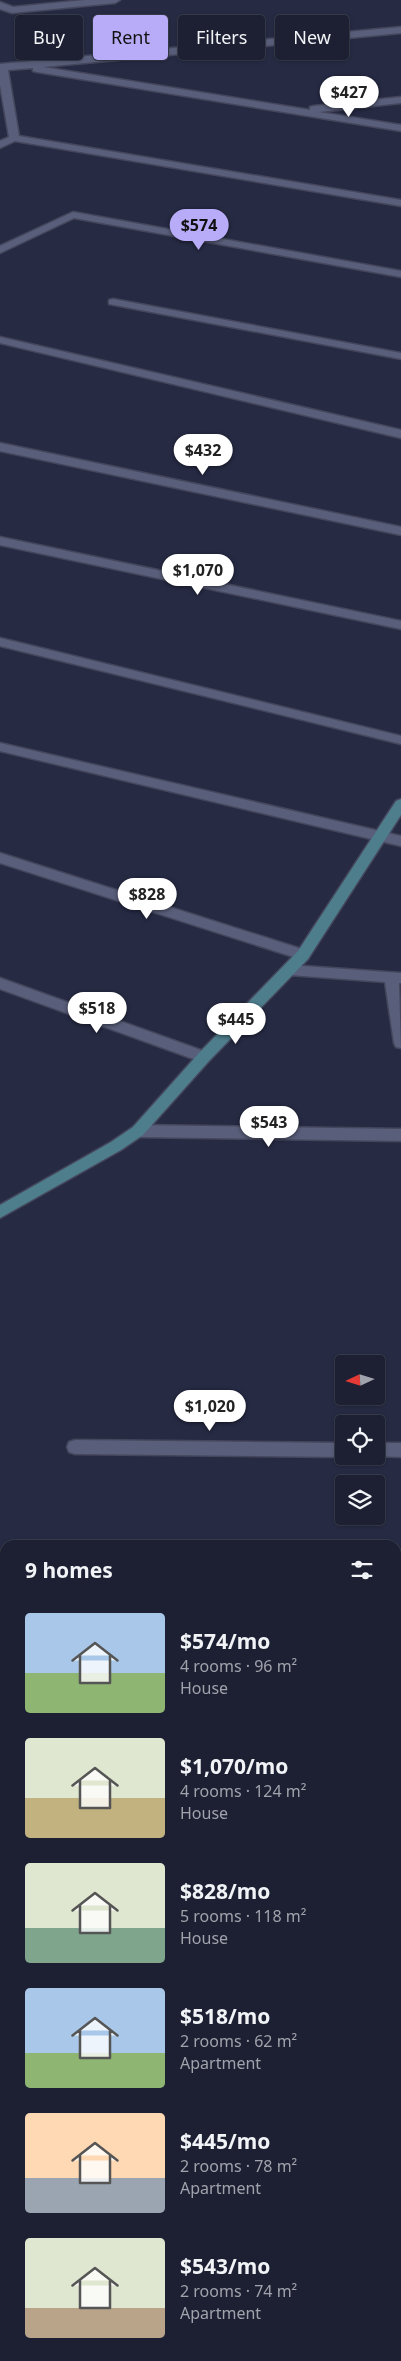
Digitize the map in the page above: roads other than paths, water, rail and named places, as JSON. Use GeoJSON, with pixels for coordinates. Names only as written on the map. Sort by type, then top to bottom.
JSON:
{"type":"FeatureCollection","features":[{"type":"Feature","properties":{"kind":"street"},"geometry":{"type":"LineString","coordinates":[[0,4],[12,10],[115,0]]}},
{"type":"Feature","properties":{"kind":"street"},"geometry":{"type":"LineString","coordinates":[[14,138],[1,67],[401,30]]}},
{"type":"Feature","properties":{"kind":"street"},"geometry":{"type":"LineString","coordinates":[[16,66],[401,128]]}},
{"type":"Feature","properties":{"kind":"street"},"geometry":{"type":"LineString","coordinates":[[295,111],[401,100]]}},
{"type":"Feature","properties":{"kind":"street"},"geometry":{"type":"LineString","coordinates":[[0,145],[14,138],[401,203]]}},
{"type":"Feature","properties":{"kind":"street"},"geometry":{"type":"LineString","coordinates":[[0,250],[73,216],[401,274]]}},
{"type":"Feature","properties":{"kind":"street"},"geometry":{"type":"LineString","coordinates":[[113,302],[401,356]]}},
{"type":"Feature","properties":{"kind":"street"},"geometry":{"type":"LineString","coordinates":[[0,340],[401,434]]}},
{"type":"Feature","properties":{"kind":"street"},"geometry":{"type":"LineString","coordinates":[[0,446],[401,531]]}},
{"type":"Feature","properties":{"kind":"street"},"geometry":{"type":"LineString","coordinates":[[0,540],[401,625]]}},
{"type":"Feature","properties":{"kind":"street"},"geometry":{"type":"LineString","coordinates":[[0,642],[401,740]]}},
{"type":"Feature","properties":{"kind":"street"},"geometry":{"type":"LineString","coordinates":[[0,747],[401,841]]}},
{"type":"Feature","properties":{"kind":"street"},"geometry":{"type":"LineString","coordinates":[[0,1212],[116,1146],[138,1131],[204,1057],[303,955],[401,804]]}},
{"type":"Feature","properties":{"kind":"street"},"geometry":{"type":"LineString","coordinates":[[0,858],[303,955]]}},
{"type":"Feature","properties":{"kind":"street"},"geometry":{"type":"LineString","coordinates":[[290,970],[396,978],[401,1043]]}},
{"type":"Feature","properties":{"kind":"street"},"geometry":{"type":"LineString","coordinates":[[0,983],[204,1057]]}},
{"type":"Feature","properties":{"kind":"street"},"geometry":{"type":"LineString","coordinates":[[138,1131],[401,1135]]}},
{"type":"Feature","properties":{"kind":"street"},"geometry":{"type":"LineString","coordinates":[[75,1447],[335,1450]]}},
{"type":"Feature","properties":{"kind":"street"},"geometry":{"type":"LineString","coordinates":[[385,1450],[401,1450]]}}]}
